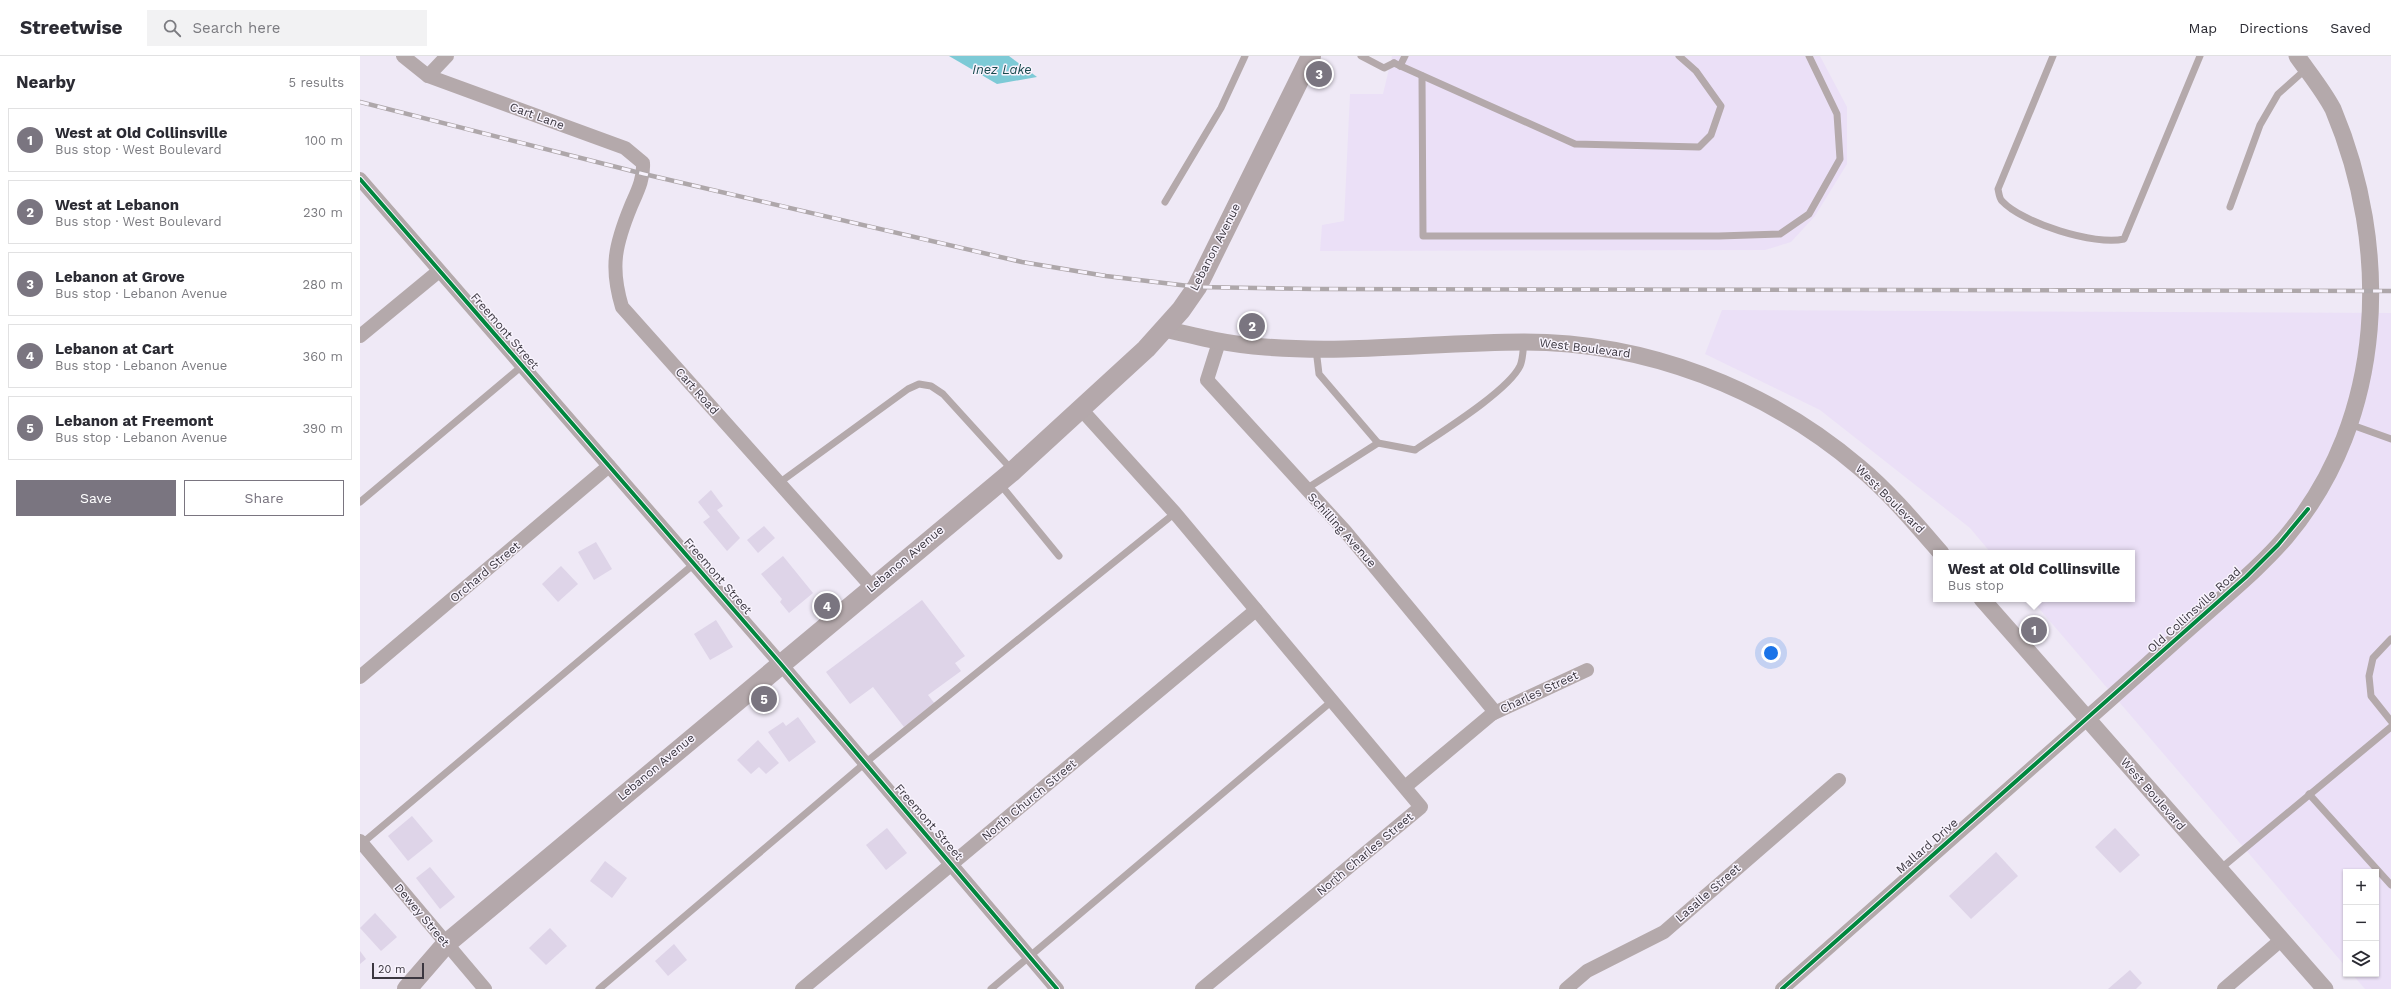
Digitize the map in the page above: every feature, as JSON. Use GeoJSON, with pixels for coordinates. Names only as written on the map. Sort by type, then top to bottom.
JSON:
{"type":"FeatureCollection","features":[{"type":"Feature","properties":{"kind":"main road","name":"Lebanon Avenue"},"geometry":{"type":"LineString","coordinates":[[407,989],[446,944],[780,663],[1006,477],[1165,329],[1197,286],[1311,56]]}},
{"type":"Feature","properties":{"kind":"street","name":"Cart Lane"},"geometry":{"type":"LineString","coordinates":[[403,56],[428,76],[625,148],[643,163]]}},
{"type":"Feature","properties":{"kind":"street"},"geometry":{"type":"LineString","coordinates":[[428,76],[447,56]]}},
{"type":"Feature","properties":{"kind":"street","name":"Old Collinsville Road"},"geometry":{"type":"LineString","coordinates":[[2087,719],[2246,577],[2286,537],[2322,487],[2352,424],[2367,378],[2375,322],[2377,291],[2373,224],[2357,164],[2332,108],[2302,63]]}},
{"type":"Feature","properties":{"kind":"street","name":"Cart Road"},"geometry":{"type":"LineString","coordinates":[[643,163],[644,174],[621,229],[615,255],[614,282],[622,307],[872,587]]}},
{"type":"Feature","properties":{"kind":"street","name":"Freemont Street"},"geometry":{"type":"LineString","coordinates":[[360,179],[780,663],[1057,989]]}},
{"type":"Feature","properties":{"kind":"street"},"geometry":{"type":"LineString","coordinates":[[360,336],[439,271]]}},
{"type":"Feature","properties":{"kind":"street","name":"West Boulevard"},"geometry":{"type":"LineString","coordinates":[[1165,329],[1219,342],[1268,348],[1316,349],[1524,342],[1581,345],[1640,356],[1704,375],[1754,397],[1802,424],[1860,467],[1896,502],[1938,550]]}},
{"type":"Feature","properties":{"kind":"street","name":"Schilling Avenue"},"geometry":{"type":"LineString","coordinates":[[1219,342],[1207,380],[1345,531],[1495,712],[1492,714]]}},
{"type":"Feature","properties":{"kind":"street"},"geometry":{"type":"LineString","coordinates":[[1080,408],[1175,513],[1405,787],[1492,714]]}},
{"type":"Feature","properties":{"kind":"street","name":"Orchard Street"},"geometry":{"type":"LineString","coordinates":[[360,677],[610,466]]}},
{"type":"Feature","properties":{"kind":"street","name":"West Boulevard"},"geometry":{"type":"LineString","coordinates":[[1985,602],[2325,989]]}},
{"type":"Feature","properties":{"kind":"street","name":"North Church Street"},"geometry":{"type":"LineString","coordinates":[[802,989],[1256,610]]}},
{"type":"Feature","properties":{"kind":"street","name":"Charles Street"},"geometry":{"type":"LineString","coordinates":[[1492,714],[1587,670]]}},
{"type":"Feature","properties":{"kind":"street","name":"Mallard Drive"},"geometry":{"type":"LineString","coordinates":[[1782,989],[2087,719]]}},
{"type":"Feature","properties":{"kind":"street","name":"Lasalle Street"},"geometry":{"type":"LineString","coordinates":[[1566,989],[1587,971],[1664,932],[1839,780]]}},
{"type":"Feature","properties":{"kind":"street","name":"North Charles Street"},"geometry":{"type":"LineString","coordinates":[[1202,989],[1421,807],[1405,787]]}},
{"type":"Feature","properties":{"kind":"street","name":"Dewey Street"},"geometry":{"type":"LineString","coordinates":[[361,843],[485,989]]}},
{"type":"Feature","properties":{"kind":"street"},"geometry":{"type":"LineString","coordinates":[[2224,989],[2282,940]]}},
{"type":"Feature","properties":{"kind":"lane"},"geometry":{"type":"LineString","coordinates":[[1165,202],[1220,108],[1244,56]]}},
{"type":"Feature","properties":{"kind":"lane"},"geometry":{"type":"LineString","coordinates":[[1361,56],[1384,68],[1405,56]]}},
{"type":"Feature","properties":{"kind":"lane"},"geometry":{"type":"LineString","coordinates":[[1396,62],[1422,76],[1575,144],[1699,147],[1711,135],[1721,106],[1696,71],[1679,56]]}},
{"type":"Feature","properties":{"kind":"lane"},"geometry":{"type":"LineString","coordinates":[[1422,76],[1423,236],[1780,234],[1809,214],[1840,159],[1837,114],[1809,56]]}},
{"type":"Feature","properties":{"kind":"lane"},"geometry":{"type":"LineString","coordinates":[[2053,56],[1998,189],[2001,200],[2017,213],[2077,237],[2100,241],[2124,239],[2200,56]]}},
{"type":"Feature","properties":{"kind":"lane"},"geometry":{"type":"LineString","coordinates":[[2230,207],[2260,125],[2278,94],[2302,63]]}},
{"type":"Feature","properties":{"kind":"lane"},"geometry":{"type":"LineString","coordinates":[[1316,349],[1319,374],[1378,443],[1415,450],[1469,413],[1511,379],[1520,365],[1524,342]]}},
{"type":"Feature","properties":{"kind":"lane"},"geometry":{"type":"LineString","coordinates":[[360,502],[522,366]]}},
{"type":"Feature","properties":{"kind":"lane"},"geometry":{"type":"LineString","coordinates":[[779,483],[886,403],[919,384],[930,386],[943,394],[1006,477],[1059,556]]}},
{"type":"Feature","properties":{"kind":"lane"},"geometry":{"type":"LineString","coordinates":[[2352,424],[2391,439]]}},
{"type":"Feature","properties":{"kind":"lane"},"geometry":{"type":"LineString","coordinates":[[1306,489],[1378,443]]}},
{"type":"Feature","properties":{"kind":"lane"},"geometry":{"type":"LineString","coordinates":[[599,989],[865,763],[1175,513]]}},
{"type":"Feature","properties":{"kind":"lane"},"geometry":{"type":"LineString","coordinates":[[361,843],[694,564]]}},
{"type":"Feature","properties":{"kind":"lane"},"geometry":{"type":"LineString","coordinates":[[2391,639],[2373,658],[2369,676],[2371,696],[2391,721]]}},
{"type":"Feature","properties":{"kind":"lane"},"geometry":{"type":"LineString","coordinates":[[991,989],[1332,701]]}},
{"type":"Feature","properties":{"kind":"lane"},"geometry":{"type":"LineString","coordinates":[[2220,869],[2308,794],[2391,727]]}},
{"type":"Feature","properties":{"kind":"lane"},"geometry":{"type":"LineString","coordinates":[[2308,794],[2391,885]]}},
{"type":"Feature","properties":{"kind":"shaded area"},"geometry":{"type":"Polygon","coordinates":[[[1392,56],[1820,56],[1847,107],[1847,164],[1815,216],[1791,242],[1765,250],[1320,251],[1322,225],[1344,221],[1350,94],[1383,94],[1392,56]]]}},
{"type":"Feature","properties":{"kind":"shaded area"},"geometry":{"type":"Polygon","coordinates":[[[1722,310],[2391,313],[2391,989],[2365,989],[2355,977],[2379,977],[2379,869],[2343,869],[2343,963],[2034,602],[2135,602],[2135,550],[1988,550],[1970,528],[1820,410],[1705,354],[1722,310]]]}},
{"type":"Feature","properties":{"kind":"water","name":"Inez Lake"},"geometry":{"type":"Polygon","coordinates":[[[949,56],[1009,56],[1037,77],[997,84],[949,56]]]}},
{"type":"Feature","properties":{"kind":"building"},"geometry":{"type":"Polygon","coordinates":[[[711,490],[723,506],[717,510],[740,538],[727,551],[703,522],[710,517],[698,502],[711,490]]]}},
{"type":"Feature","properties":{"kind":"building"},"geometry":{"type":"Polygon","coordinates":[[[764,526],[775,538],[758,553],[747,540],[764,526]]]}},
{"type":"Feature","properties":{"kind":"building"},"geometry":{"type":"Polygon","coordinates":[[[596,542],[612,569],[594,580],[578,552],[596,542]]]}},
{"type":"Feature","properties":{"kind":"building"},"geometry":{"type":"Polygon","coordinates":[[[783,556],[813,593],[789,613],[780,602],[782,599],[761,574],[783,556]]]}},
{"type":"Feature","properties":{"kind":"building"},"geometry":{"type":"Polygon","coordinates":[[[561,566],[578,584],[558,602],[542,584],[561,566]]]}},
{"type":"Feature","properties":{"kind":"building"},"geometry":{"type":"Polygon","coordinates":[[[922,600],[965,656],[955,663],[961,671],[928,695],[935,704],[904,727],[873,687],[850,704],[826,672],[922,600]]]}},
{"type":"Feature","properties":{"kind":"building"},"geometry":{"type":"Polygon","coordinates":[[[716,620],[733,647],[710,660],[694,634],[716,620]]]}},
{"type":"Feature","properties":{"kind":"building"},"geometry":{"type":"Polygon","coordinates":[[[798,717],[816,742],[789,762],[768,732],[783,722],[786,726],[798,717]]]}},
{"type":"Feature","properties":{"kind":"building"},"geometry":{"type":"Polygon","coordinates":[[[758,740],[779,763],[766,774],[759,767],[751,774],[737,760],[758,740]]]}},
{"type":"Feature","properties":{"kind":"building"},"geometry":{"type":"Polygon","coordinates":[[[412,816],[433,841],[408,861],[388,836],[412,816]]]}},
{"type":"Feature","properties":{"kind":"building"},"geometry":{"type":"Polygon","coordinates":[[[887,828],[907,853],[886,870],[866,845],[887,828]]]}},
{"type":"Feature","properties":{"kind":"building"},"geometry":{"type":"Polygon","coordinates":[[[2115,828],[2140,855],[2120,873],[2095,847],[2115,828]]]}},
{"type":"Feature","properties":{"kind":"building"},"geometry":{"type":"Polygon","coordinates":[[[1996,852],[2018,876],[1971,919],[1949,896],[1996,852]]]}},
{"type":"Feature","properties":{"kind":"building"},"geometry":{"type":"Polygon","coordinates":[[[605,861],[627,878],[612,898],[590,881],[605,861]]]}},
{"type":"Feature","properties":{"kind":"building"},"geometry":{"type":"Polygon","coordinates":[[[430,867],[455,897],[440,909],[416,878],[430,867]]]}},
{"type":"Feature","properties":{"kind":"building"},"geometry":{"type":"Polygon","coordinates":[[[375,913],[397,937],[381,951],[360,928],[375,913]]]}},
{"type":"Feature","properties":{"kind":"building"},"geometry":{"type":"Polygon","coordinates":[[[550,928],[567,946],[546,965],[529,948],[550,928]]]}},
{"type":"Feature","properties":{"kind":"building"},"geometry":{"type":"Polygon","coordinates":[[[674,944],[687,960],[668,976],[655,961],[674,944]]]}},
{"type":"Feature","properties":{"kind":"building"},"geometry":{"type":"Polygon","coordinates":[[[360,951],[366,959],[360,964],[360,951]]]}},
{"type":"Feature","properties":{"kind":"building"},"geometry":{"type":"Polygon","coordinates":[[[2130,970],[2142,983],[2136,989],[2108,989],[2130,970]]]}},
{"type":"Feature","properties":{"kind":"railway"},"geometry":{"type":"LineString","coordinates":[[360,102],[644,174],[1022,262],[1106,276],[1197,287],[1313,289],[2391,291]]}},
{"type":"Feature","properties":{"kind":"cycle path"},"geometry":{"type":"LineString","coordinates":[[360,179],[780,663],[1057,989]]}},
{"type":"Feature","properties":{"kind":"cycle path"},"geometry":{"type":"LineString","coordinates":[[1782,989],[2246,577],[2278,545],[2308,509]]}},
{"type":"Feature","properties":{"kind":"place","name":"Lebanon at Grove"},"geometry":{"type":"Point","coordinates":[1319,74]}},
{"type":"Feature","properties":{"kind":"place","name":"West at Lebanon"},"geometry":{"type":"Point","coordinates":[1252,326]}},
{"type":"Feature","properties":{"kind":"place","name":"Lebanon at Cart"},"geometry":{"type":"Point","coordinates":[827,606]}},
{"type":"Feature","properties":{"kind":"place","name":"West at Old Collinsville"},"geometry":{"type":"Point","coordinates":[2034,630]}},
{"type":"Feature","properties":{"kind":"place","name":"Lebanon at Freemont"},"geometry":{"type":"Point","coordinates":[764,699]}}]}
